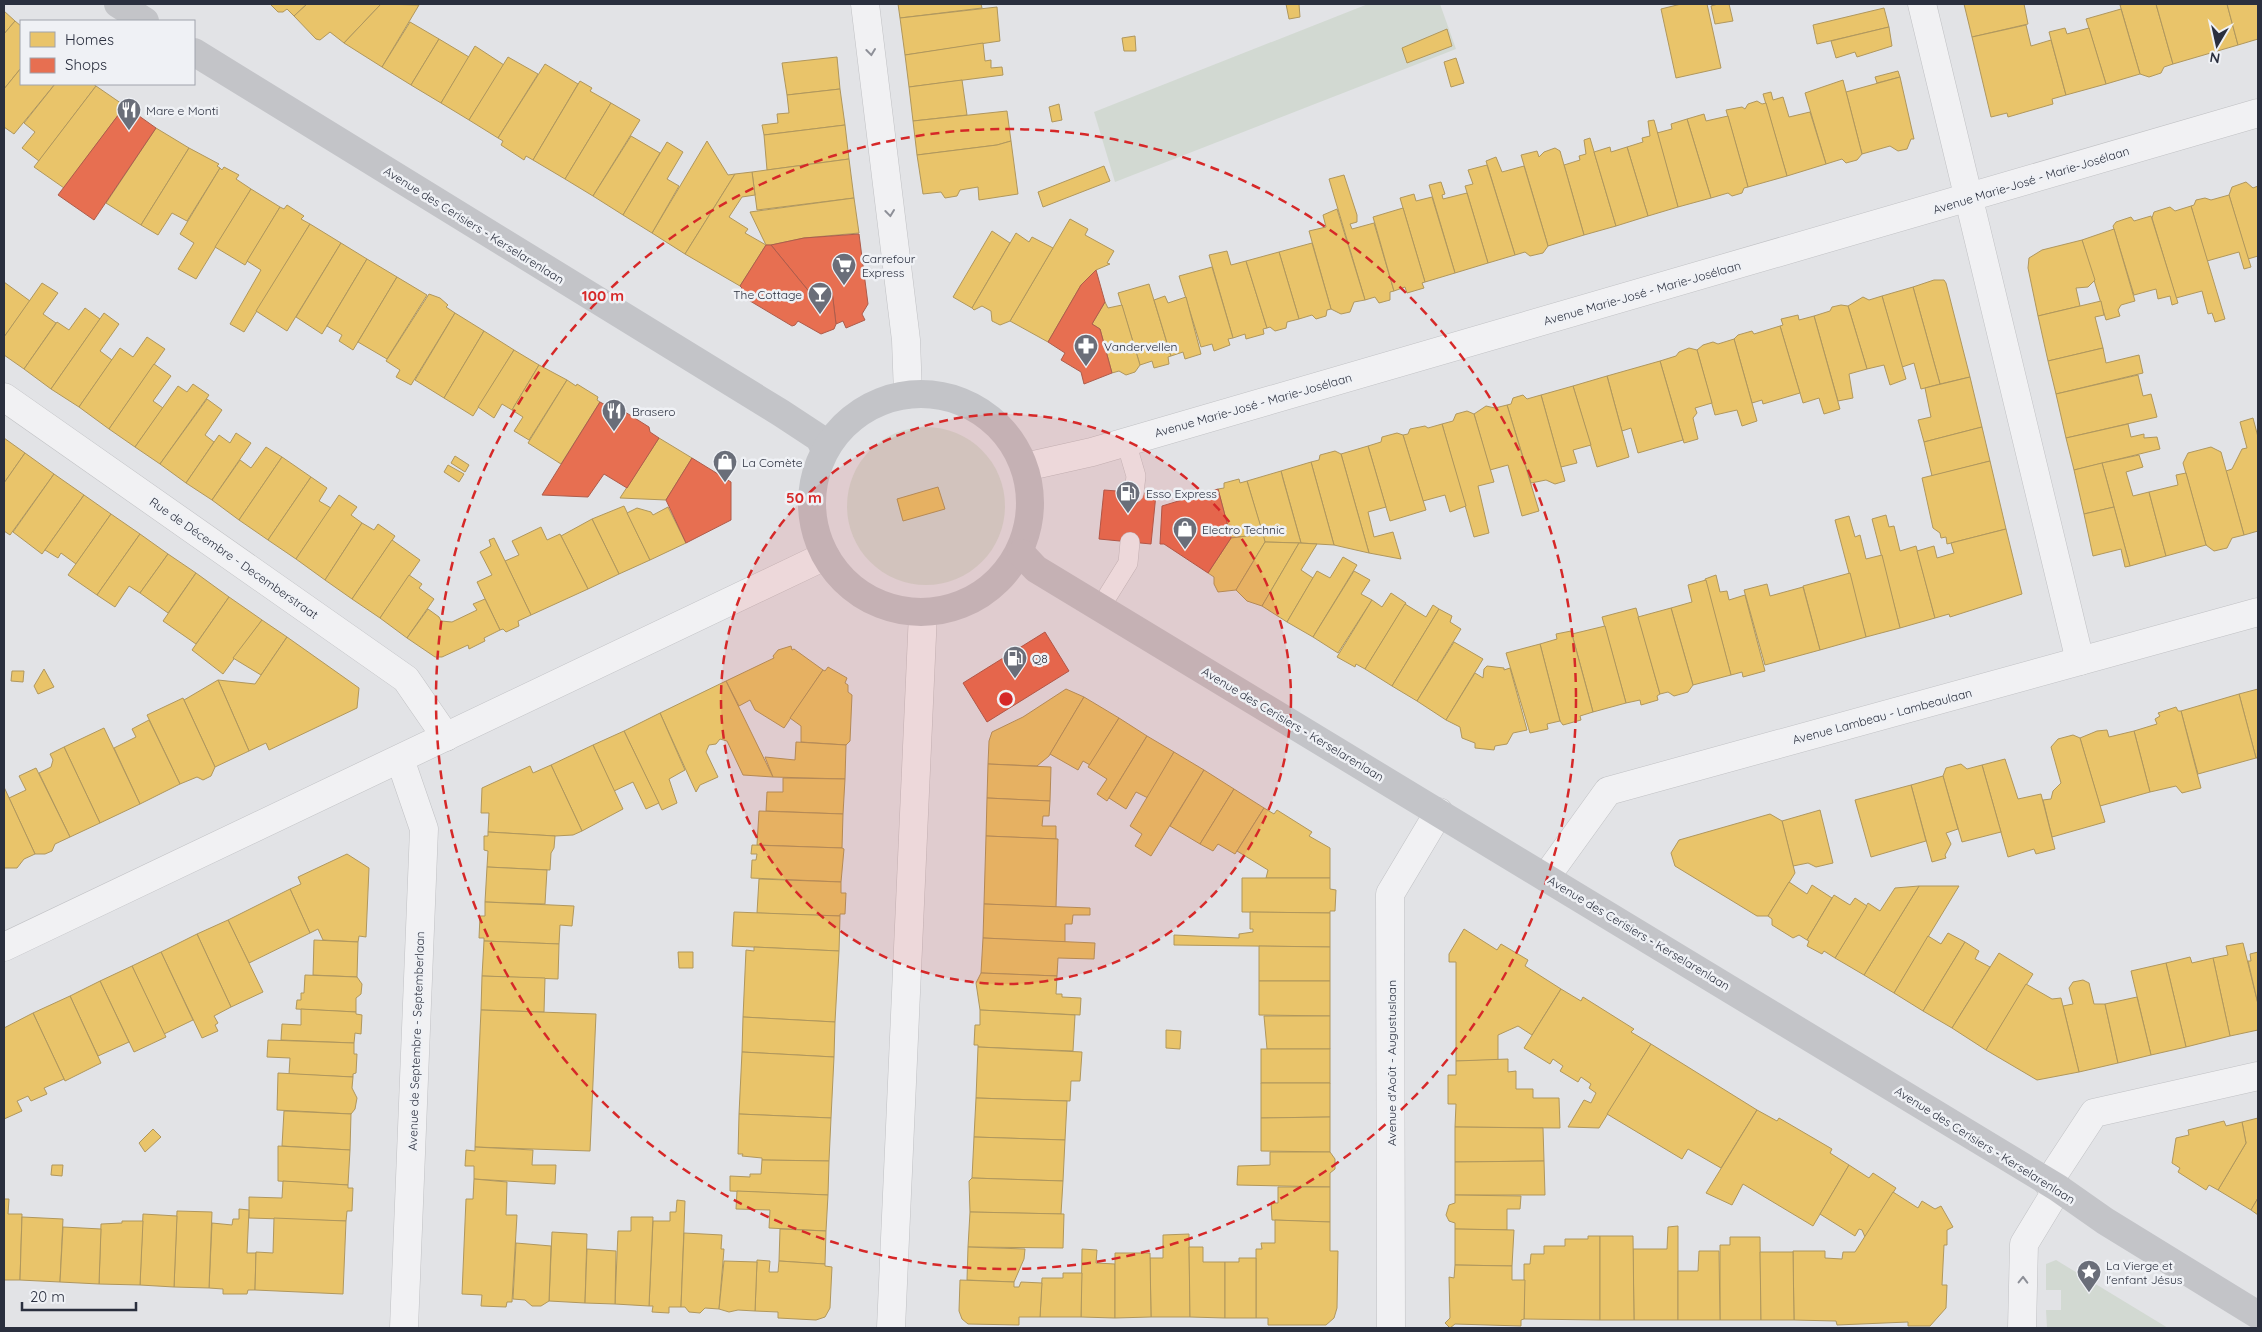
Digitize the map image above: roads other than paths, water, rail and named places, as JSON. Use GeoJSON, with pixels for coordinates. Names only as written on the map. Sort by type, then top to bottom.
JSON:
{"type":"FeatureCollection","features":[{"type":"Feature","properties":{"kind":"street"},"geometry":{"type":"LineString","coordinates":[[118,4],[143,20]]}},
{"type":"Feature","properties":{"kind":"street"},"geometry":{"type":"LineString","coordinates":[[865,4],[906,340],[908,394]]}},
{"type":"Feature","properties":{"kind":"street"},"geometry":{"type":"LineString","coordinates":[[1922,4],[2080,661]]}},
{"type":"Feature","properties":{"kind":"street","name":"Avenue des Cerisiers - Kerselarenlaan"},"geometry":{"type":"LineString","coordinates":[[195,53],[781,413],[819,438],[826,450]]}},
{"type":"Feature","properties":{"kind":"street","name":"Avenue Marie-José - Marie-Josélaan"},"geometry":{"type":"LineString","coordinates":[[1025,467],[1126,442],[2258,113]]}},
{"type":"Feature","properties":{"kind":"street"},"geometry":{"type":"LineString","coordinates":[[908,394],[949,397],[982,413],[1002,429],[1015,446],[1025,467],[1031,499],[1028,526],[1021,552],[1007,572],[990,589],[966,603],[949,609],[923,613],[886,607],[861,595],[836,572],[825,556],[815,530],[812,513],[814,480],[826,450],[845,425],[881,401],[908,394]]}},
{"type":"Feature","properties":{"kind":"street","name":"Rue de Décembre - Decemberstraat"},"geometry":{"type":"LineString","coordinates":[[4,397],[406,679],[446,737]]}},
{"type":"Feature","properties":{"kind":"street","name":"Avenue des Cerisiers - Kerselarenlaan"},"geometry":{"type":"LineString","coordinates":[[1021,552],[1036,569],[2053,1186],[2105,1221],[2258,1315]]}},
{"type":"Feature","properties":{"kind":"street"},"geometry":{"type":"LineString","coordinates":[[4,947],[825,556]]}},
{"type":"Feature","properties":{"kind":"street","name":"Avenue Lambeau - Lambeaulaan"},"geometry":{"type":"LineString","coordinates":[[1546,877],[1608,791],[2258,612]]}},
{"type":"Feature","properties":{"kind":"street"},"geometry":{"type":"LineString","coordinates":[[891,1328],[923,613]]}},
{"type":"Feature","properties":{"kind":"street","name":"Avenue de Septembre - Septemberlaan"},"geometry":{"type":"LineString","coordinates":[[400,759],[424,829],[404,1328]]}},
{"type":"Feature","properties":{"kind":"street","name":"Avenue d'Août - Augustuslaan"},"geometry":{"type":"LineString","coordinates":[[1391,1328],[1390,894],[1439,812]]}},
{"type":"Feature","properties":{"kind":"street"},"geometry":{"type":"LineString","coordinates":[[2022,1328],[2024,1244],[2053,1186],[2094,1113],[2258,1076]]}},
{"type":"Feature","properties":{"kind":"lane"},"geometry":{"type":"LineString","coordinates":[[1126,442],[1136,476],[1134,493]]}},
{"type":"Feature","properties":{"kind":"lane"},"geometry":{"type":"LineString","coordinates":[[1100,608],[1128,563],[1130,542]]}},
{"type":"Feature","properties":{"kind":"place","name":"Mare e Monti"},"geometry":{"type":"Point","coordinates":[129,131]}},
{"type":"Feature","properties":{"kind":"place","name":"Carrefour Express"},"geometry":{"type":"Point","coordinates":[844,286]}},
{"type":"Feature","properties":{"kind":"place","name":"The Cottage"},"geometry":{"type":"Point","coordinates":[820,315]}},
{"type":"Feature","properties":{"kind":"place","name":"Vandervellen"},"geometry":{"type":"Point","coordinates":[1086,367]}},
{"type":"Feature","properties":{"kind":"place","name":"Brasero"},"geometry":{"type":"Point","coordinates":[614,432]}},
{"type":"Feature","properties":{"kind":"place","name":"La Comète"},"geometry":{"type":"Point","coordinates":[725,483]}},
{"type":"Feature","properties":{"kind":"place","name":"Esso Express"},"geometry":{"type":"Point","coordinates":[1128,514]}},
{"type":"Feature","properties":{"kind":"place","name":"Electro Technic"},"geometry":{"type":"Point","coordinates":[1185,550]}},
{"type":"Feature","properties":{"kind":"place","name":"Q8"},"geometry":{"type":"Point","coordinates":[1015,679]}},
{"type":"Feature","properties":{"kind":"place","name":"La Vierge et l'enfant Jésus"},"geometry":{"type":"Point","coordinates":[2089,1293]}}]}
